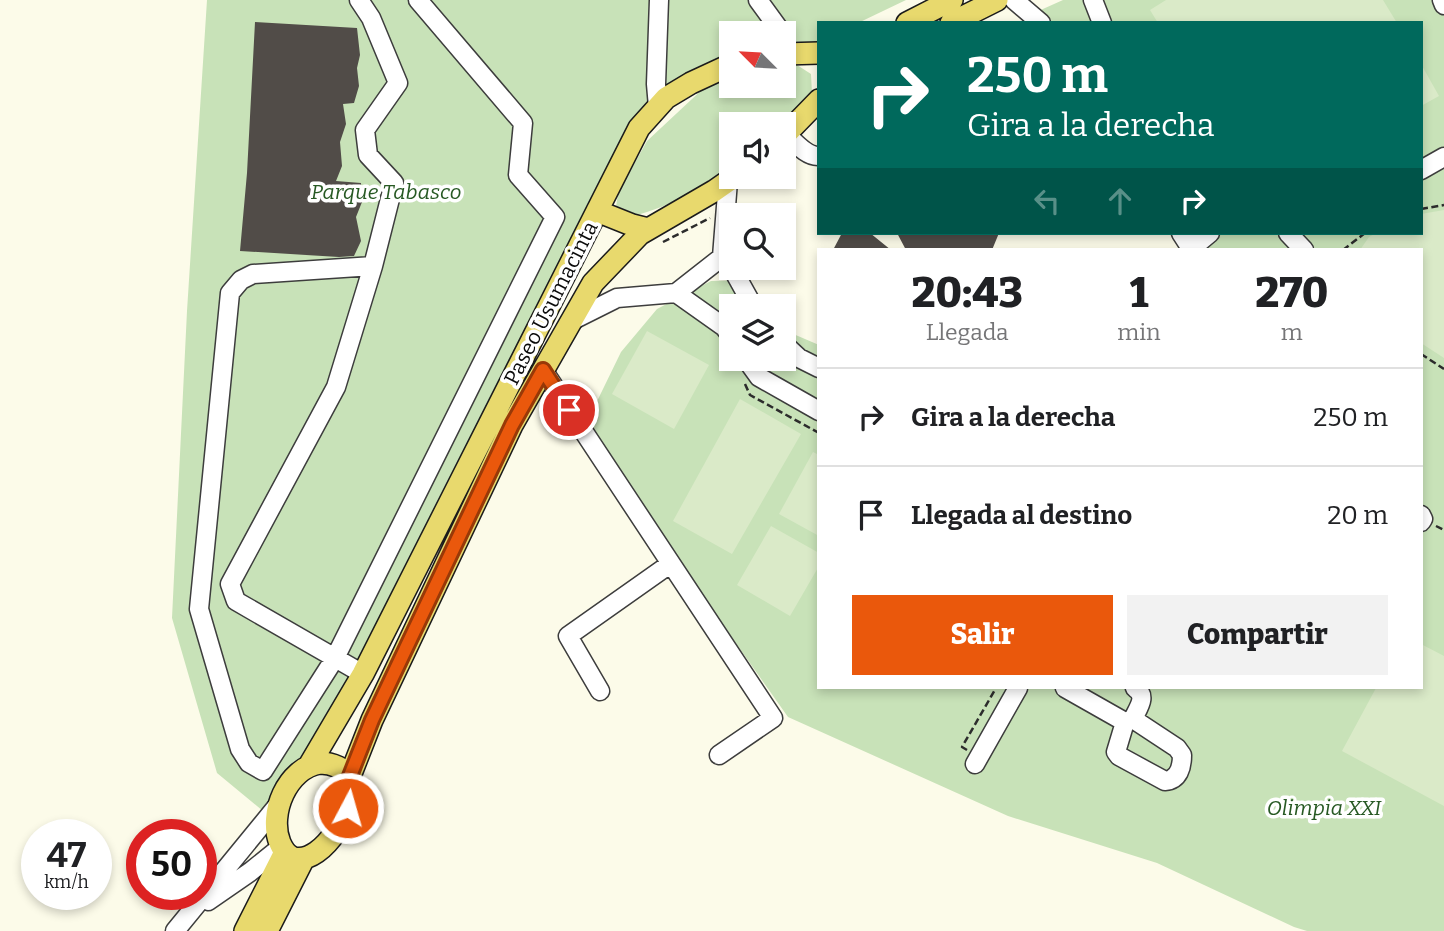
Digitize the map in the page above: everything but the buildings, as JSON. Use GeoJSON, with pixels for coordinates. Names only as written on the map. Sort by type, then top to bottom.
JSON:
{"type":"FeatureCollection","features":[{"type":"Feature","properties":{"kind":"main road"},"geometry":{"type":"LineString","coordinates":[[911,21],[952,0]]}},
{"type":"Feature","properties":{"kind":"main road"},"geometry":{"type":"LineString","coordinates":[[955,21],[997,0]]}},
{"type":"Feature","properties":{"kind":"main road","name":"Paseo Usumacinta"},"geometry":{"type":"LineString","coordinates":[[310,764],[363,674],[639,128],[666,99],[719,70]]}},
{"type":"Feature","properties":{"kind":"main road"},"geometry":{"type":"LineString","coordinates":[[796,124],[817,102]]}},
{"type":"Feature","properties":{"kind":"main road","name":"Paseo Usumacinta"},"geometry":{"type":"LineString","coordinates":[[350,776],[389,683],[512,425],[593,283],[640,234],[651,238],[719,187]]}},
{"type":"Feature","properties":{"kind":"main road"},"geometry":{"type":"LineString","coordinates":[[597,211],[632,225],[651,238]]}},
{"type":"Feature","properties":{"kind":"main road"},"geometry":{"type":"LineString","coordinates":[[310,764],[335,765],[350,776],[352,783],[348,808],[337,830],[321,849],[290,852],[276,833],[278,805],[286,789],[310,764]]}},
{"type":"Feature","properties":{"kind":"main road"},"geometry":{"type":"LineString","coordinates":[[245,931],[290,852]]}},
{"type":"Feature","properties":{"kind":"main road"},"geometry":{"type":"LineString","coordinates":[[267,931],[290,852]]}},
{"type":"Feature","properties":{"kind":"street"},"geometry":{"type":"LineString","coordinates":[[359,0],[371,18],[398,83],[365,130],[368,155],[394,183],[373,266],[336,387],[230,584],[236,601],[363,674]]}},
{"type":"Feature","properties":{"kind":"street"},"geometry":{"type":"LineString","coordinates":[[373,266],[253,274],[241,280],[230,293],[199,609],[240,749],[249,763],[263,771],[335,658],[555,217],[518,175],[523,123],[418,0]]}},
{"type":"Feature","properties":{"kind":"street"},"geometry":{"type":"LineString","coordinates":[[658,107],[656,84],[659,0]]}},
{"type":"Feature","properties":{"kind":"street"},"geometry":{"type":"LineString","coordinates":[[758,0],[773,21]]}},
{"type":"Feature","properties":{"kind":"street"},"geometry":{"type":"LineString","coordinates":[[1014,0],[1039,21]]}},
{"type":"Feature","properties":{"kind":"street"},"geometry":{"type":"LineString","coordinates":[[1093,0],[1099,21]]}},
{"type":"Feature","properties":{"kind":"street"},"geometry":{"type":"LineString","coordinates":[[796,144],[817,156]]}},
{"type":"Feature","properties":{"kind":"street"},"geometry":{"type":"LineString","coordinates":[[1423,169],[1444,157]]}},
{"type":"Feature","properties":{"kind":"street"},"geometry":{"type":"LineString","coordinates":[[1194,248],[1208,235]]}},
{"type":"Feature","properties":{"kind":"street"},"geometry":{"type":"LineString","coordinates":[[571,321],[617,298],[676,293],[719,259]]}},
{"type":"Feature","properties":{"kind":"street"},"geometry":{"type":"LineString","coordinates":[[676,293],[719,323]]}},
{"type":"Feature","properties":{"kind":"street"},"geometry":{"type":"LineString","coordinates":[[796,355],[817,367]]}},
{"type":"Feature","properties":{"kind":"street"},"geometry":{"type":"LineString","coordinates":[[543,370],[773,718],[719,755]]}},
{"type":"Feature","properties":{"kind":"street"},"geometry":{"type":"LineString","coordinates":[[756,371],[759,377],[817,410]]}},
{"type":"Feature","properties":{"kind":"street"},"geometry":{"type":"LineString","coordinates":[[600,691],[568,636],[670,564]]}},
{"type":"Feature","properties":{"kind":"street"},"geometry":{"type":"LineString","coordinates":[[977,761],[1017,689]]}},
{"type":"Feature","properties":{"kind":"street"},"geometry":{"type":"LineString","coordinates":[[1067,689],[1129,720],[1142,702],[1140,691],[1137,689]]}},
{"type":"Feature","properties":{"kind":"street"},"geometry":{"type":"LineString","coordinates":[[177,930],[278,805]]}},
{"type":"Feature","properties":{"kind":"street"},"geometry":{"type":"LineString","coordinates":[[191,913],[250,872],[290,852]]}},
{"type":"Feature","properties":{"kind":"path"},"geometry":{"type":"LineString","coordinates":[[1423,209],[1444,205]]}},
{"type":"Feature","properties":{"kind":"path"},"geometry":{"type":"LineString","coordinates":[[651,238],[719,214]]}},
{"type":"Feature","properties":{"kind":"path"},"geometry":{"type":"LineString","coordinates":[[1345,248],[1362,235]]}},
{"type":"Feature","properties":{"kind":"path"},"geometry":{"type":"LineString","coordinates":[[1423,355],[1444,369]]}},
{"type":"Feature","properties":{"kind":"path"},"geometry":{"type":"LineString","coordinates":[[977,761],[962,747],[995,689]]}},
{"type":"Feature","properties":{"kind":"green space","name":"Parque Tabasco"},"geometry":{"type":"Polygon","coordinates":[[[207,0],[906,0],[862,21],[817,21],[817,42],[814,43],[796,44],[796,21],[719,21],[719,59],[688,74],[659,93],[564,261],[309,754],[263,811],[217,773],[172,618],[187,311],[207,0]]]}},
{"type":"Feature","properties":{"kind":"green space","name":"Olimpia XXI"},"geometry":{"type":"Polygon","coordinates":[[[1063,0],[1444,0],[1444,931],[1307,931],[1294,927],[1157,863],[1008,816],[788,717],[584,428],[621,352],[657,309],[711,281],[747,280],[755,294],[719,294],[719,371],[796,371],[796,335],[817,344],[817,689],[1423,689],[1423,248],[1181,248],[1173,235],[1423,235],[1423,21],[1029,21],[1025,17],[1063,0]]]}},
{"type":"Feature","properties":{"kind":"green space"},"geometry":{"type":"Polygon","coordinates":[[[1166,0],[1383,0],[1396,21],[1157,21],[1150,10],[1166,0]]]}},
{"type":"Feature","properties":{"kind":"green space"},"geometry":{"type":"Polygon","coordinates":[[[796,65],[811,74],[812,93],[794,112],[719,112],[719,178],[685,197],[634,216],[616,207],[618,193],[647,141],[707,85],[719,81],[719,98],[796,98],[796,65]]]}},
{"type":"Feature","properties":{"kind":"green space"},"geometry":{"type":"Polygon","coordinates":[[[1423,68],[1439,96],[1423,105],[1423,68]]]}},
{"type":"Feature","properties":{"kind":"green space"},"geometry":{"type":"Polygon","coordinates":[[[1444,210],[1444,358],[1423,344],[1423,248],[1361,248],[1372,235],[1423,235],[1423,214],[1444,210]]]}},
{"type":"Feature","properties":{"kind":"green space"},"geometry":{"type":"Polygon","coordinates":[[[647,331],[709,365],[674,429],[612,394],[647,331]]]}},
{"type":"Feature","properties":{"kind":"green space"},"geometry":{"type":"Polygon","coordinates":[[[740,399],[801,434],[732,554],[673,521],[740,399]]]}},
{"type":"Feature","properties":{"kind":"green space"},"geometry":{"type":"Polygon","coordinates":[[[813,452],[817,454],[817,535],[779,514],[813,452]]]}},
{"type":"Feature","properties":{"kind":"green space"},"geometry":{"type":"Polygon","coordinates":[[[771,526],[817,552],[817,569],[790,616],[737,585],[771,526]]]}},
{"type":"Feature","properties":{"kind":"green space"},"geometry":{"type":"Polygon","coordinates":[[[1423,645],[1444,656],[1444,806],[1342,751],[1375,689],[1423,689],[1423,645]]]}},
{"type":"Feature","properties":{"kind":"route"},"geometry":{"type":"LineString","coordinates":[[348,808],[352,783],[350,776],[372,720],[512,425],[543,370],[569,410]]}}]}
